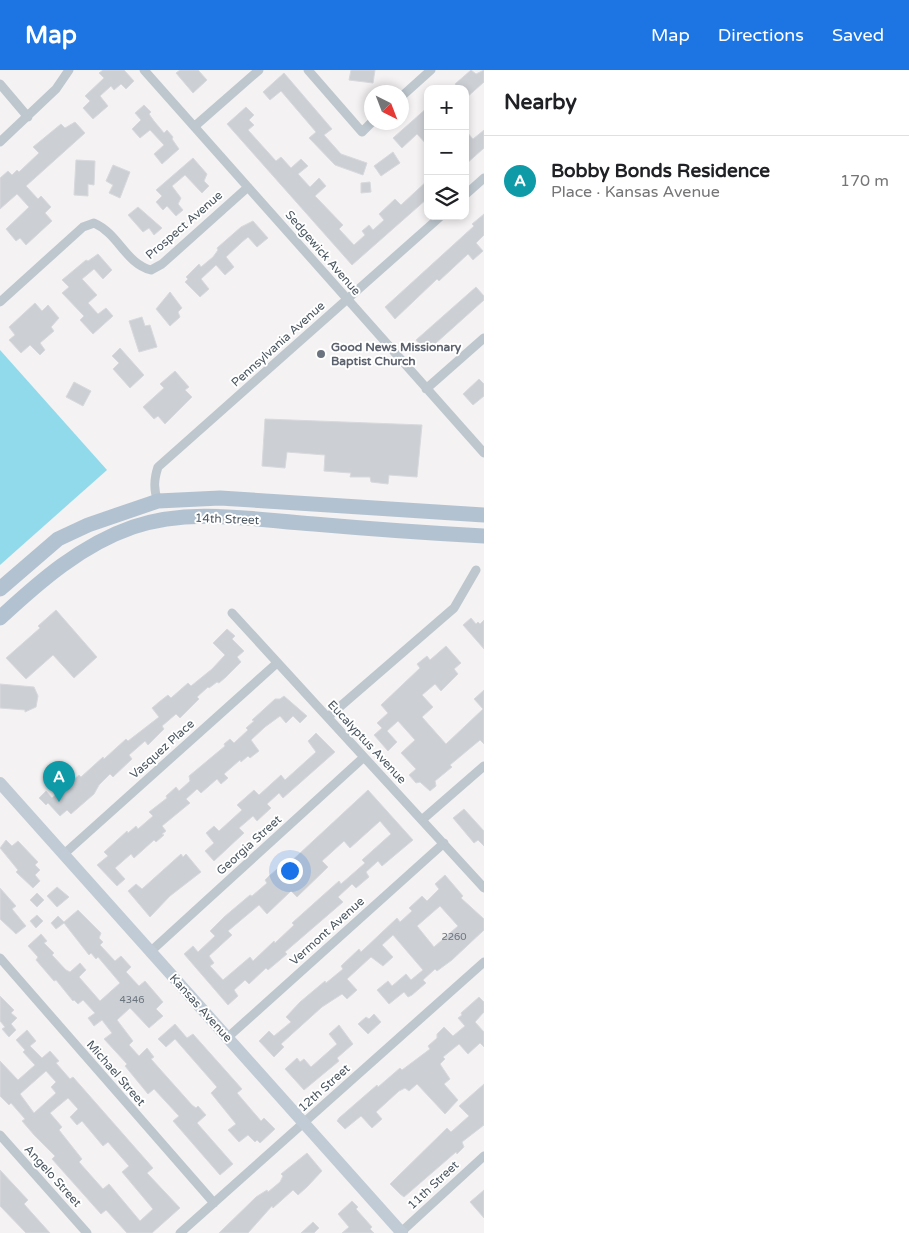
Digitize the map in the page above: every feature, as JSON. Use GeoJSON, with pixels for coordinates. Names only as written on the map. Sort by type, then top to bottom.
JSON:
{"type":"FeatureCollection","features":[{"type":"Feature","properties":{"kind":"main road","name":"14th Street"},"geometry":{"type":"LineString","coordinates":[[0,589],[58,539],[88,525],[158,501],[220,498],[484,515]]}},
{"type":"Feature","properties":{"kind":"main road","name":"14th Street"},"geometry":{"type":"LineString","coordinates":[[0,618],[41,581],[75,556],[102,540],[135,527],[176,518],[221,517],[484,536]]}},
{"type":"Feature","properties":{"kind":"street"},"geometry":{"type":"LineString","coordinates":[[0,142],[56,89],[69,70]]}},
{"type":"Feature","properties":{"kind":"street","name":"Sedgewick Avenue"},"geometry":{"type":"LineString","coordinates":[[144,70],[484,453]]}},
{"type":"Feature","properties":{"kind":"street"},"geometry":{"type":"LineString","coordinates":[[195,126],[260,70]]}},
{"type":"Feature","properties":{"kind":"street"},"geometry":{"type":"LineString","coordinates":[[308,70],[362,132],[364,130]]}},
{"type":"Feature","properties":{"kind":"street"},"geometry":{"type":"LineString","coordinates":[[409,90],[431,70]]}},
{"type":"Feature","properties":{"kind":"street"},"geometry":{"type":"LineString","coordinates":[[0,84],[28,117]]}},
{"type":"Feature","properties":{"kind":"street"},"geometry":{"type":"LineString","coordinates":[[469,191],[484,178]]}},
{"type":"Feature","properties":{"kind":"street","name":"Prospect Avenue"},"geometry":{"type":"LineString","coordinates":[[0,302],[84,227],[94,223],[104,227],[139,267],[151,270],[162,264],[248,186]]}},
{"type":"Feature","properties":{"kind":"street","name":"Pennsylvania Avenue"},"geometry":{"type":"LineString","coordinates":[[158,501],[155,494],[154,478],[158,467],[436,220]]}},
{"type":"Feature","properties":{"kind":"street"},"geometry":{"type":"LineString","coordinates":[[426,389],[484,338]]}},
{"type":"Feature","properties":{"kind":"street"},"geometry":{"type":"LineString","coordinates":[[328,717],[454,608],[476,570]]}},
{"type":"Feature","properties":{"kind":"street","name":"Eucalyptus Avenue"},"geometry":{"type":"LineString","coordinates":[[232,612],[484,888]]}},
{"type":"Feature","properties":{"kind":"street","name":"Vasquez Place"},"geometry":{"type":"LineString","coordinates":[[64,854],[277,663]]}},
{"type":"Feature","properties":{"kind":"street","name":"Georgia Street"},"geometry":{"type":"LineString","coordinates":[[150,952],[364,757]]}},
{"type":"Feature","properties":{"kind":"street"},"geometry":{"type":"LineString","coordinates":[[423,820],[484,766]]}},
{"type":"Feature","properties":{"kind":"street","name":"Kansas Avenue"},"geometry":{"type":"LineString","coordinates":[[0,783],[401,1233]]}},
{"type":"Feature","properties":{"kind":"street","name":"Vermont Avenue"},"geometry":{"type":"LineString","coordinates":[[227,1038],[444,843]]}},
{"type":"Feature","properties":{"kind":"street","name":"Michael Street"},"geometry":{"type":"LineString","coordinates":[[0,958],[214,1203]]}},
{"type":"Feature","properties":{"kind":"street","name":"12th Street"},"geometry":{"type":"LineString","coordinates":[[180,1233],[484,962]]}},
{"type":"Feature","properties":{"kind":"street","name":"Angelo Street"},"geometry":{"type":"LineString","coordinates":[[0,1135],[87,1233]]}},
{"type":"Feature","properties":{"kind":"street","name":"11th Street"},"geometry":{"type":"LineString","coordinates":[[401,1233],[484,1156]]}},
{"type":"Feature","properties":{"kind":"water"},"geometry":{"type":"Polygon","coordinates":[[[0,350],[107,470],[0,565],[0,350]]]}},
{"type":"Feature","properties":{"kind":"building"},"geometry":{"type":"Polygon","coordinates":[[[103,70],[124,70],[134,81],[126,89],[121,84],[114,90],[111,86],[100,96],[108,106],[93,119],[83,108],[90,101],[85,96],[104,78],[99,73],[103,70]]]}},
{"type":"Feature","properties":{"kind":"building"},"geometry":{"type":"Polygon","coordinates":[[[180,70],[198,70],[207,80],[193,93],[176,73],[180,70]]]}},
{"type":"Feature","properties":{"kind":"building"},"geometry":{"type":"Polygon","coordinates":[[[351,70],[375,70],[373,83],[349,80],[351,70]]]}},
{"type":"Feature","properties":{"kind":"building"},"geometry":{"type":"Polygon","coordinates":[[[471,70],[476,74],[484,70],[484,82],[469,95],[469,85],[455,84],[471,70]]]}},
{"type":"Feature","properties":{"kind":"building"},"geometry":{"type":"Polygon","coordinates":[[[284,73],[332,129],[324,135],[341,154],[367,163],[363,175],[335,165],[309,138],[316,132],[281,91],[270,100],[263,92],[284,73]]]}},
{"type":"Feature","properties":{"kind":"building"},"geometry":{"type":"Polygon","coordinates":[[[144,105],[151,112],[149,114],[164,133],[167,130],[173,137],[172,139],[179,149],[162,164],[154,154],[164,145],[150,130],[140,138],[132,129],[141,120],[135,113],[144,105]]]}},
{"type":"Feature","properties":{"kind":"building"},"geometry":{"type":"Polygon","coordinates":[[[246,107],[254,115],[249,120],[254,125],[248,130],[276,161],[281,157],[291,168],[301,159],[308,166],[298,174],[310,187],[319,178],[326,186],[315,196],[343,225],[339,229],[354,245],[365,235],[362,231],[369,225],[373,230],[384,220],[379,214],[395,199],[401,205],[424,184],[424,202],[352,265],[227,124],[246,107]]]}},
{"type":"Feature","properties":{"kind":"building"},"geometry":{"type":"Polygon","coordinates":[[[424,111],[424,142],[417,134],[402,148],[393,138],[402,130],[409,130],[409,124],[424,111]]]}},
{"type":"Feature","properties":{"kind":"building"},"geometry":{"type":"Polygon","coordinates":[[[75,122],[85,133],[26,186],[38,199],[41,196],[51,207],[45,213],[52,221],[26,245],[20,238],[16,241],[6,229],[29,207],[17,194],[0,209],[0,178],[8,171],[12,175],[17,170],[19,172],[39,153],[33,147],[61,124],[65,128],[75,122]]]}},
{"type":"Feature","properties":{"kind":"building"},"geometry":{"type":"Polygon","coordinates":[[[484,130],[484,148],[469,161],[469,134],[473,139],[484,130]]]}},
{"type":"Feature","properties":{"kind":"building"},"geometry":{"type":"Polygon","coordinates":[[[393,152],[400,163],[381,176],[374,166],[393,152]]]}},
{"type":"Feature","properties":{"kind":"building"},"geometry":{"type":"Polygon","coordinates":[[[193,158],[207,174],[204,181],[209,186],[202,193],[185,175],[172,186],[181,198],[178,204],[183,210],[176,216],[167,206],[163,210],[156,202],[162,196],[156,190],[193,158]]]}},
{"type":"Feature","properties":{"kind":"building"},"geometry":{"type":"Polygon","coordinates":[[[76,160],[95,161],[94,185],[88,184],[88,196],[74,195],[76,160]]]}},
{"type":"Feature","properties":{"kind":"building"},"geometry":{"type":"Polygon","coordinates":[[[113,165],[130,172],[120,198],[109,193],[113,185],[106,181],[113,165]]]}},
{"type":"Feature","properties":{"kind":"building"},"geometry":{"type":"Polygon","coordinates":[[[370,182],[371,192],[361,193],[361,183],[370,182]]]}},
{"type":"Feature","properties":{"kind":"building"},"geometry":{"type":"Polygon","coordinates":[[[138,207],[162,228],[154,235],[149,228],[143,232],[128,215],[138,207]]]}},
{"type":"Feature","properties":{"kind":"building"},"geometry":{"type":"Polygon","coordinates":[[[484,214],[484,235],[476,243],[483,251],[473,260],[468,254],[439,281],[437,279],[395,319],[385,307],[474,226],[472,224],[484,214]]]}},
{"type":"Feature","properties":{"kind":"building"},"geometry":{"type":"Polygon","coordinates":[[[253,221],[268,238],[257,247],[248,237],[242,242],[226,257],[234,267],[225,275],[216,265],[201,279],[209,289],[200,297],[185,282],[188,279],[186,277],[199,264],[201,267],[213,257],[218,250],[217,248],[241,227],[253,221]]]}},
{"type":"Feature","properties":{"kind":"building"},"geometry":{"type":"Polygon","coordinates":[[[98,254],[112,270],[103,279],[94,269],[82,279],[97,295],[88,303],[98,314],[106,308],[113,316],[93,334],[80,320],[84,316],[62,293],[69,287],[62,280],[86,260],[88,261],[98,254]]]}},
{"type":"Feature","properties":{"kind":"building"},"geometry":{"type":"Polygon","coordinates":[[[476,287],[484,296],[484,300],[426,352],[416,340],[476,287]]]}},
{"type":"Feature","properties":{"kind":"building"},"geometry":{"type":"Polygon","coordinates":[[[170,292],[182,308],[178,312],[180,317],[170,326],[156,309],[170,292]]]}},
{"type":"Feature","properties":{"kind":"building"},"geometry":{"type":"Polygon","coordinates":[[[35,303],[42,311],[48,305],[59,318],[51,327],[54,331],[40,343],[45,350],[40,355],[30,345],[21,353],[9,340],[15,335],[9,327],[35,303]]]}},
{"type":"Feature","properties":{"kind":"building"},"geometry":{"type":"Polygon","coordinates":[[[142,317],[145,326],[150,325],[157,347],[139,352],[129,321],[142,317]]]}},
{"type":"Feature","properties":{"kind":"building"},"geometry":{"type":"Polygon","coordinates":[[[120,348],[144,375],[130,388],[113,369],[119,363],[112,356],[120,348]]]}},
{"type":"Feature","properties":{"kind":"building"},"geometry":{"type":"Polygon","coordinates":[[[175,371],[189,387],[185,390],[192,397],[165,424],[158,416],[154,419],[143,407],[164,388],[160,384],[175,371]]]}},
{"type":"Feature","properties":{"kind":"building"},"geometry":{"type":"Polygon","coordinates":[[[479,379],[484,384],[484,396],[473,405],[463,394],[479,379]]]}},
{"type":"Feature","properties":{"kind":"building"},"geometry":{"type":"Polygon","coordinates":[[[74,382],[91,391],[83,406],[66,397],[74,382]]]}},
{"type":"Feature","properties":{"kind":"building"},"geometry":{"type":"Polygon","coordinates":[[[265,419],[422,425],[417,477],[389,475],[388,484],[371,482],[370,477],[350,477],[351,473],[324,471],[325,455],[287,452],[285,468],[262,466],[265,419]]]}},
{"type":"Feature","properties":{"kind":"building"},"geometry":{"type":"Polygon","coordinates":[[[56,610],[97,657],[74,678],[53,655],[26,679],[6,658],[40,628],[38,626],[56,610]]]}},
{"type":"Feature","properties":{"kind":"building"},"geometry":{"type":"Polygon","coordinates":[[[471,618],[476,624],[478,622],[480,624],[484,620],[484,649],[463,625],[471,618]]]}},
{"type":"Feature","properties":{"kind":"building"},"geometry":{"type":"Polygon","coordinates":[[[227,629],[235,636],[232,639],[244,651],[237,657],[241,662],[226,677],[219,683],[217,682],[208,687],[180,718],[176,714],[162,726],[164,729],[148,745],[145,741],[129,755],[132,759],[113,777],[110,774],[99,785],[94,794],[71,814],[67,810],[60,816],[48,803],[46,805],[39,798],[46,791],[52,798],[79,775],[81,777],[103,757],[104,759],[126,739],[128,741],[159,717],[152,708],[168,695],[171,698],[188,683],[191,686],[212,669],[225,655],[213,643],[227,629]]]}},
{"type":"Feature","properties":{"kind":"building"},"geometry":{"type":"Polygon","coordinates":[[[446,646],[461,663],[454,669],[458,674],[441,691],[435,684],[422,695],[433,707],[422,717],[446,744],[483,709],[474,699],[484,690],[484,744],[480,740],[450,765],[452,767],[435,781],[436,786],[430,791],[420,782],[416,783],[409,775],[416,769],[401,753],[415,740],[398,721],[387,731],[397,742],[388,751],[374,735],[382,728],[377,723],[388,713],[381,705],[420,668],[417,664],[427,656],[430,660],[446,646]]]}},
{"type":"Feature","properties":{"kind":"building"},"geometry":{"type":"Polygon","coordinates":[[[0,684],[34,687],[38,696],[36,707],[25,712],[25,710],[0,708],[0,684]]]}},
{"type":"Feature","properties":{"kind":"building"},"geometry":{"type":"Polygon","coordinates":[[[284,696],[307,716],[300,723],[293,716],[286,723],[280,716],[265,727],[251,740],[259,751],[250,758],[248,756],[241,762],[240,760],[224,774],[228,778],[221,784],[217,779],[201,793],[197,789],[186,799],[190,803],[162,826],[166,831],[162,834],[164,835],[156,842],[154,840],[134,858],[131,854],[115,868],[125,879],[117,886],[97,865],[108,856],[104,852],[127,831],[128,833],[136,826],[138,829],[153,816],[149,812],[167,798],[166,796],[176,787],[179,791],[190,781],[189,776],[225,746],[224,744],[230,739],[234,743],[248,730],[246,728],[254,721],[252,720],[275,699],[280,699],[284,696]]]}},
{"type":"Feature","properties":{"kind":"building"},"geometry":{"type":"Polygon","coordinates":[[[316,733],[335,752],[283,798],[279,793],[267,804],[271,808],[257,821],[253,816],[239,828],[244,833],[214,861],[205,851],[214,843],[206,833],[214,826],[219,831],[242,810],[237,805],[254,790],[259,795],[281,775],[285,780],[316,752],[308,741],[316,733]]]}},
{"type":"Feature","properties":{"kind":"building"},"geometry":{"type":"Polygon","coordinates":[[[368,790],[413,840],[382,866],[378,861],[366,872],[369,877],[356,888],[352,884],[338,897],[343,902],[285,952],[287,954],[268,970],[266,968],[249,984],[245,980],[234,990],[238,996],[228,1005],[184,954],[193,946],[198,952],[215,936],[210,931],[224,917],[267,883],[265,880],[283,864],[285,867],[368,790]],[[380,821],[350,848],[344,841],[322,861],[328,867],[297,897],[291,891],[267,914],[259,905],[228,931],[232,935],[209,956],[214,963],[210,966],[223,980],[250,957],[253,961],[274,941],[275,943],[294,925],[292,923],[339,881],[341,884],[365,863],[362,860],[391,834],[380,821]]]}},
{"type":"Feature","properties":{"kind":"building"},"geometry":{"type":"Polygon","coordinates":[[[464,809],[484,831],[484,846],[478,840],[474,843],[453,818],[464,809]]]}},
{"type":"Feature","properties":{"kind":"building"},"geometry":{"type":"Polygon","coordinates":[[[6,840],[12,846],[18,841],[38,862],[35,865],[40,870],[35,875],[40,881],[33,888],[16,872],[18,870],[0,848],[6,840]]]}},
{"type":"Feature","properties":{"kind":"building"},"geometry":{"type":"Polygon","coordinates":[[[181,854],[183,857],[186,854],[201,872],[170,896],[150,917],[128,891],[136,884],[142,889],[181,854]]]}},
{"type":"Feature","properties":{"kind":"building"},"geometry":{"type":"Polygon","coordinates":[[[445,875],[463,896],[461,898],[484,919],[484,930],[452,960],[437,971],[435,969],[423,980],[426,983],[412,995],[408,997],[404,992],[389,1004],[377,990],[388,981],[392,986],[406,974],[411,980],[423,970],[393,935],[382,945],[393,957],[383,966],[371,957],[347,979],[357,990],[347,999],[342,994],[322,1007],[281,1044],[284,1047],[274,1057],[259,1041],[269,1031],[274,1036],[291,1022],[286,1017],[300,1002],[343,969],[341,966],[359,949],[361,952],[397,918],[400,922],[412,911],[409,908],[422,896],[427,901],[439,889],[435,884],[445,875]],[[440,906],[417,926],[434,947],[458,926],[440,906]]]}},
{"type":"Feature","properties":{"kind":"building"},"geometry":{"type":"Polygon","coordinates":[[[57,887],[69,897],[57,907],[47,896],[57,887]]]}},
{"type":"Feature","properties":{"kind":"building"},"geometry":{"type":"Polygon","coordinates":[[[0,888],[16,906],[12,909],[26,926],[16,934],[0,919],[0,888]]]}},
{"type":"Feature","properties":{"kind":"building"},"geometry":{"type":"Polygon","coordinates":[[[37,893],[44,900],[37,907],[30,900],[37,893]]]}},
{"type":"Feature","properties":{"kind":"building"},"geometry":{"type":"Polygon","coordinates":[[[78,910],[101,933],[99,938],[103,942],[100,945],[115,961],[121,956],[131,967],[126,972],[139,986],[145,981],[163,1002],[156,1009],[163,1016],[149,1028],[130,1008],[117,1020],[133,1041],[129,1045],[139,1056],[147,1048],[154,1057],[151,1059],[192,1105],[196,1108],[198,1106],[206,1115],[197,1123],[233,1164],[220,1175],[173,1121],[179,1116],[154,1089],[148,1094],[125,1066],[127,1064],[104,1039],[112,1033],[102,1020],[94,1026],[88,1018],[95,1013],[83,1000],[78,1004],[73,1001],[36,960],[38,957],[28,946],[41,934],[47,941],[44,943],[54,953],[52,955],[66,970],[70,972],[80,963],[86,970],[79,977],[100,1001],[120,983],[98,957],[96,959],[91,953],[89,955],[64,923],[56,929],[51,923],[58,916],[64,922],[78,910]]]}},
{"type":"Feature","properties":{"kind":"building"},"geometry":{"type":"Polygon","coordinates":[[[37,915],[43,921],[36,928],[30,921],[37,915]]]}},
{"type":"Feature","properties":{"kind":"building"},"geometry":{"type":"Polygon","coordinates":[[[0,996],[14,1010],[11,1013],[17,1018],[11,1024],[16,1030],[9,1037],[2,1029],[5,1027],[0,1021],[0,996]]]}},
{"type":"Feature","properties":{"kind":"building"},"geometry":{"type":"Polygon","coordinates":[[[479,997],[484,1002],[484,1012],[475,1022],[484,1032],[484,1047],[480,1043],[468,1054],[459,1044],[443,1057],[445,1059],[440,1064],[450,1079],[444,1084],[458,1100],[445,1114],[417,1084],[409,1091],[405,1088],[399,1091],[376,1112],[382,1119],[372,1128],[361,1116],[345,1129],[337,1121],[377,1085],[378,1087],[400,1068],[402,1070],[430,1049],[428,1046],[437,1038],[437,1034],[444,1027],[453,1036],[465,1026],[458,1018],[479,997]]]}},
{"type":"Feature","properties":{"kind":"building"},"geometry":{"type":"Polygon","coordinates":[[[374,1014],[381,1022],[368,1034],[358,1024],[366,1017],[369,1019],[374,1014]]]}},
{"type":"Feature","properties":{"kind":"building"},"geometry":{"type":"Polygon","coordinates":[[[175,1024],[187,1038],[193,1034],[242,1089],[237,1093],[261,1121],[264,1118],[275,1129],[260,1143],[257,1140],[255,1142],[248,1135],[239,1142],[228,1130],[236,1124],[211,1093],[217,1087],[175,1039],[166,1047],[158,1039],[175,1024]]]}},
{"type":"Feature","properties":{"kind":"building"},"geometry":{"type":"Polygon","coordinates":[[[339,1025],[353,1044],[337,1058],[339,1061],[304,1090],[285,1069],[297,1058],[300,1062],[304,1059],[311,1067],[337,1044],[329,1034],[339,1025]]]}},
{"type":"Feature","properties":{"kind":"building"},"geometry":{"type":"Polygon","coordinates":[[[27,1030],[36,1041],[30,1046],[42,1058],[50,1051],[59,1061],[56,1063],[70,1079],[73,1077],[153,1168],[147,1173],[180,1208],[152,1233],[127,1233],[106,1210],[101,1214],[52,1159],[55,1156],[22,1121],[25,1119],[11,1103],[9,1105],[0,1096],[0,1061],[18,1080],[35,1065],[23,1052],[25,1050],[16,1040],[27,1030]],[[46,1071],[20,1094],[34,1113],[56,1093],[51,1087],[56,1082],[46,1071]],[[68,1098],[50,1113],[62,1127],[59,1130],[82,1159],[79,1162],[103,1189],[109,1184],[140,1221],[153,1209],[122,1172],[129,1166],[108,1142],[103,1146],[82,1121],[77,1125],[70,1117],[78,1109],[68,1098]]]}},
{"type":"Feature","properties":{"kind":"building"},"geometry":{"type":"Polygon","coordinates":[[[484,1084],[484,1125],[462,1142],[464,1147],[457,1154],[456,1152],[404,1197],[390,1184],[447,1128],[451,1132],[469,1116],[459,1106],[484,1084]]]}},
{"type":"Feature","properties":{"kind":"building"},"geometry":{"type":"Polygon","coordinates":[[[307,1153],[322,1171],[307,1187],[298,1195],[293,1190],[273,1208],[272,1206],[248,1233],[219,1233],[256,1197],[267,1190],[268,1192],[280,1182],[283,1176],[281,1174],[307,1153]]]}},
{"type":"Feature","properties":{"kind":"building"},"geometry":{"type":"Polygon","coordinates":[[[0,1170],[28,1200],[24,1204],[50,1233],[26,1233],[0,1206],[0,1170]]]}},
{"type":"Feature","properties":{"kind":"building"},"geometry":{"type":"Polygon","coordinates":[[[484,1190],[484,1218],[470,1202],[484,1190]]]}},
{"type":"Feature","properties":{"kind":"building"},"geometry":{"type":"Polygon","coordinates":[[[352,1201],[358,1207],[356,1209],[372,1227],[370,1229],[374,1233],[342,1233],[349,1227],[338,1214],[352,1201]]]}},
{"type":"Feature","properties":{"kind":"building"},"geometry":{"type":"Polygon","coordinates":[[[313,1222],[319,1228],[314,1233],[301,1233],[313,1222]]]}},
{"type":"Feature","properties":{"kind":"place","name":"Good News Missionary Baptist Church"},"geometry":{"type":"Point","coordinates":[321,354]}},
{"type":"Feature","properties":{"kind":"place","name":"Bobby Bonds Residence"},"geometry":{"type":"Point","coordinates":[59,802]}}]}
